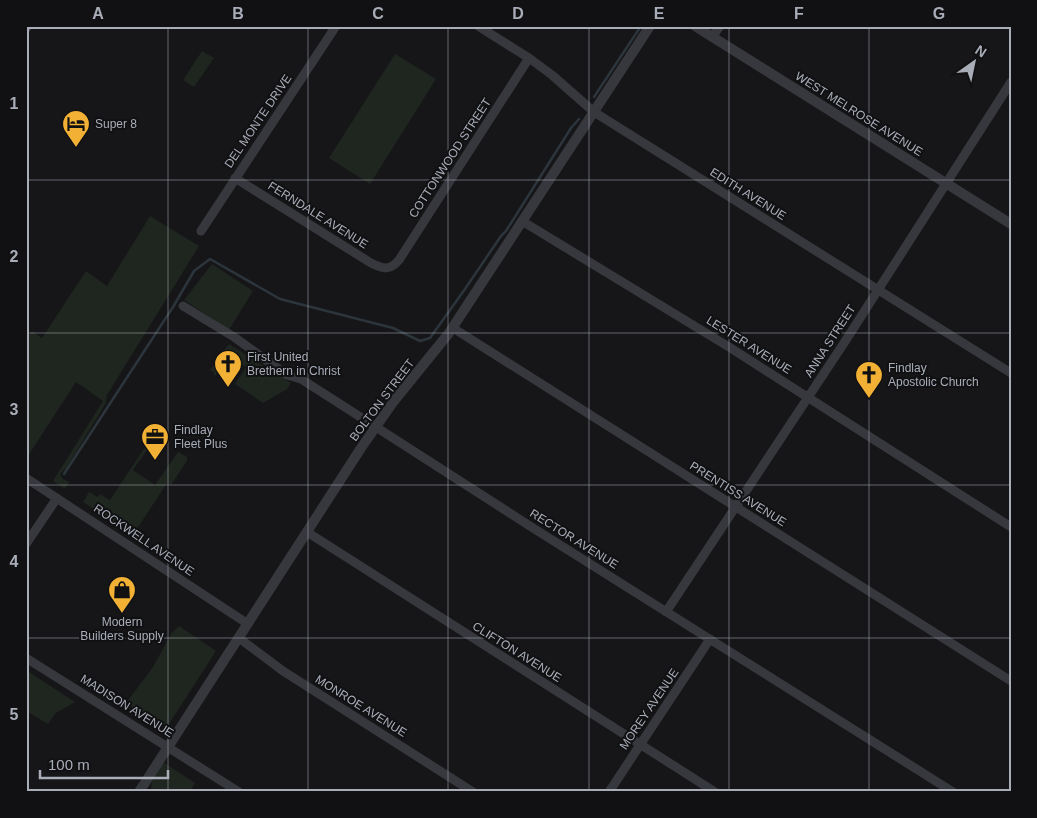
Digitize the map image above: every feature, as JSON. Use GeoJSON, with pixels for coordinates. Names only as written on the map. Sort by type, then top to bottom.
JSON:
{"type":"FeatureCollection","features":[{"type":"Feature","properties":{"kind":"street","name":"DEL MONTE DRIVE"},"geometry":{"type":"LineString","coordinates":[[201,231],[336,26]]}},
{"type":"Feature","properties":{"kind":"street","name":"EDITH AVENUE"},"geometry":{"type":"LineString","coordinates":[[478,26],[552,75],[594,112],[1011,373]]}},
{"type":"Feature","properties":{"kind":"street","name":"BOLTON STREET"},"geometry":{"type":"LineString","coordinates":[[139,792],[376,426],[453,328],[650,26]]}},
{"type":"Feature","properties":{"kind":"street","name":"WEST MELROSE AVENUE"},"geometry":{"type":"LineString","coordinates":[[695,26],[1011,224]]}},
{"type":"Feature","properties":{"kind":"street"},"geometry":{"type":"LineString","coordinates":[[712,37],[720,26]]}},
{"type":"Feature","properties":{"kind":"street","name":"COTTONWOOD STREET"},"geometry":{"type":"LineString","coordinates":[[390,268],[399,260],[529,58]]}},
{"type":"Feature","properties":{"kind":"street","name":"ANNA STREET"},"geometry":{"type":"LineString","coordinates":[[666,612],[878,290],[946,183],[1007,96],[1011,82]]}},
{"type":"Feature","properties":{"kind":"street","name":"FERNDALE AVENUE"},"geometry":{"type":"LineString","coordinates":[[235,178],[371,263],[382,268],[390,268]]}},
{"type":"Feature","properties":{"kind":"street","name":"LESTER AVENUE"},"geometry":{"type":"LineString","coordinates":[[522,221],[808,397],[1011,526]]}},
{"type":"Feature","properties":{"kind":"street","name":"RECTOR AVENUE"},"geometry":{"type":"LineString","coordinates":[[183,306],[234,337],[287,375],[301,380],[376,426],[666,612],[953,792]]}},
{"type":"Feature","properties":{"kind":"street","name":"PRENTISS AVENUE"},"geometry":{"type":"LineString","coordinates":[[453,328],[1011,681]]}},
{"type":"Feature","properties":{"kind":"street","name":"ROCKWELL AVENUE"},"geometry":{"type":"LineString","coordinates":[[26,478],[248,624]]}},
{"type":"Feature","properties":{"kind":"street"},"geometry":{"type":"LineString","coordinates":[[26,544],[57,498]]}},
{"type":"Feature","properties":{"kind":"street","name":"CLIFTON AVENUE"},"geometry":{"type":"LineString","coordinates":[[307,532],[714,792]]}},
{"type":"Feature","properties":{"kind":"street","name":"MONROE AVENUE"},"geometry":{"type":"LineString","coordinates":[[239,638],[287,674],[473,792]]}},
{"type":"Feature","properties":{"kind":"street","name":"MOREY AVENUE"},"geometry":{"type":"LineString","coordinates":[[609,792],[710,639]]}},
{"type":"Feature","properties":{"kind":"street","name":"MADISON AVENUE"},"geometry":{"type":"LineString","coordinates":[[26,658],[239,792]]}},
{"type":"Feature","properties":{"kind":"shaded area"},"geometry":{"type":"Polygon","coordinates":[[[202,51],[214,58],[194,87],[183,80],[202,51]]]}},
{"type":"Feature","properties":{"kind":"shaded area"},"geometry":{"type":"Polygon","coordinates":[[[395,54],[436,79],[370,184],[329,158],[395,54]]]}},
{"type":"Feature","properties":{"kind":"shaded area"},"geometry":{"type":"Polygon","coordinates":[[[150,216],[199,246],[107,395],[106,403],[67,467],[60,474],[63,479],[69,482],[65,489],[53,481],[103,401],[76,382],[26,459],[26,340],[32,331],[42,338],[86,271],[107,286],[150,216]]]}},
{"type":"Feature","properties":{"kind":"shaded area"},"geometry":{"type":"Polygon","coordinates":[[[212,264],[253,291],[229,330],[184,300],[212,264]]]}},
{"type":"Feature","properties":{"kind":"shaded area"},"geometry":{"type":"Polygon","coordinates":[[[229,344],[291,383],[287,389],[263,403],[235,384],[246,367],[228,356],[215,376],[214,372],[210,370],[229,344]]]}},
{"type":"Feature","properties":{"kind":"shaded area"},"geometry":{"type":"Polygon","coordinates":[[[153,435],[156,437],[133,470],[155,485],[178,452],[187,457],[187,461],[171,485],[167,483],[133,535],[83,502],[89,492],[98,497],[100,494],[110,500],[153,435]]]}},
{"type":"Feature","properties":{"kind":"shaded area"},"geometry":{"type":"Polygon","coordinates":[[[179,626],[216,651],[169,724],[162,727],[126,703],[153,667],[171,634],[179,626]]]}},
{"type":"Feature","properties":{"kind":"shaded area"},"geometry":{"type":"Polygon","coordinates":[[[26,670],[75,702],[56,713],[48,724],[26,711],[26,670]]]}},
{"type":"Feature","properties":{"kind":"shaded area"},"geometry":{"type":"Polygon","coordinates":[[[163,762],[195,783],[190,792],[150,792],[152,779],[163,762]]]}},
{"type":"Feature","properties":{"kind":"waterway"},"geometry":{"type":"LineString","coordinates":[[594,97],[641,26]]}},
{"type":"Feature","properties":{"kind":"waterway"},"geometry":{"type":"LineString","coordinates":[[64,474],[173,307],[194,271],[210,259],[280,299],[393,328],[420,341],[430,338],[506,231],[571,128],[579,119]]}},
{"type":"Feature","properties":{"kind":"place","name":"Super 8"},"geometry":{"type":"Point","coordinates":[76,148]}},
{"type":"Feature","properties":{"kind":"place","name":"First United Brethern in Christ"},"geometry":{"type":"Point","coordinates":[228,388]}},
{"type":"Feature","properties":{"kind":"place","name":"Findlay Apostolic Church"},"geometry":{"type":"Point","coordinates":[869,399]}},
{"type":"Feature","properties":{"kind":"place","name":"Findlay Fleet Plus"},"geometry":{"type":"Point","coordinates":[155,461]}},
{"type":"Feature","properties":{"kind":"place","name":"Modern Builders Supply"},"geometry":{"type":"Point","coordinates":[122,614]}}]}
